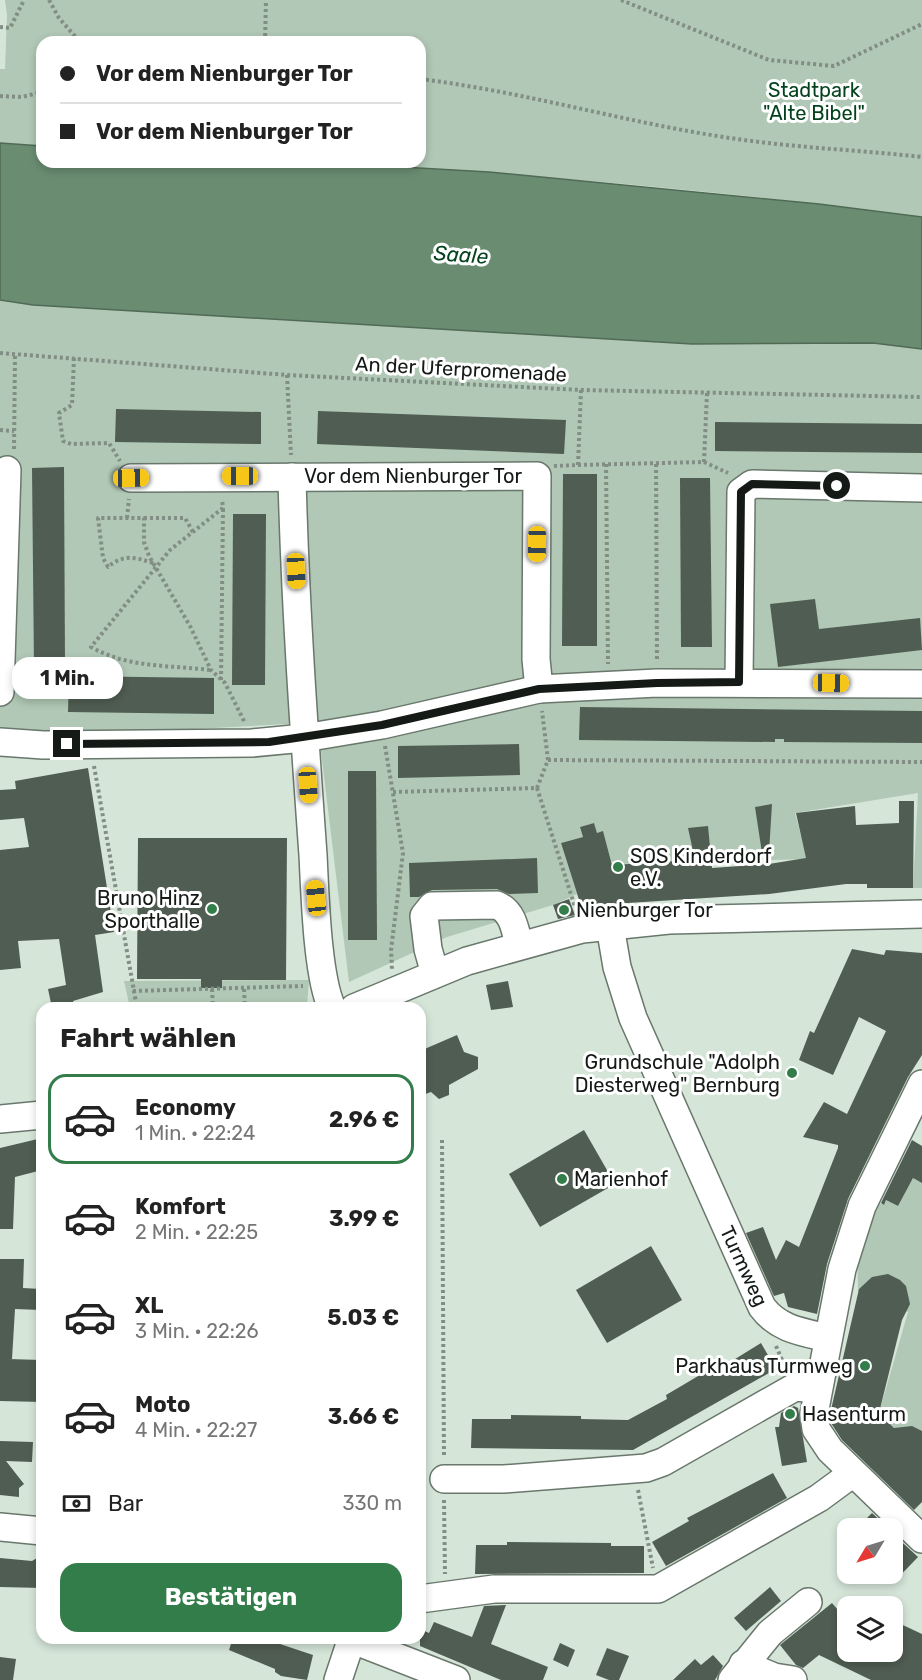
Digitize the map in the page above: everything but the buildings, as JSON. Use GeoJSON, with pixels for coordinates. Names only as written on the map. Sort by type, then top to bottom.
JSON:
{"type":"FeatureCollection","features":[{"type":"Feature","properties":{"kind":"street"},"geometry":{"type":"LineString","coordinates":[[0,692],[6,470]]}},
{"type":"Feature","properties":{"kind":"street","name":"Vor dem Nienburger Tor"},"geometry":{"type":"LineString","coordinates":[[131,478],[537,476],[536,659],[539,689]]}},
{"type":"Feature","properties":{"kind":"street","name":"Vor dem Nienburger Tor"},"geometry":{"type":"LineString","coordinates":[[292,477],[304,738],[328,997]]}},
{"type":"Feature","properties":{"kind":"street"},"geometry":{"type":"LineString","coordinates":[[739,682],[741,492],[752,484],[922,488]]}},
{"type":"Feature","properties":{"kind":"street"},"geometry":{"type":"LineString","coordinates":[[0,742],[252,743],[304,738],[382,725],[539,689],[657,683],[922,684]]}},
{"type":"Feature","properties":{"kind":"street"},"geometry":{"type":"LineString","coordinates":[[435,974],[428,949],[424,916],[432,906],[497,905],[505,908],[510,915],[519,945]]}},
{"type":"Feature","properties":{"kind":"street"},"geometry":{"type":"LineString","coordinates":[[368,1002],[467,961],[582,929],[669,920],[922,914]]}},
{"type":"Feature","properties":{"kind":"street","name":"Turmweg"},"geometry":{"type":"LineString","coordinates":[[610,926],[617,967],[633,1018],[758,1300],[771,1319],[786,1328],[828,1338]]}},
{"type":"Feature","properties":{"kind":"street"},"geometry":{"type":"LineString","coordinates":[[444,1479],[504,1479],[634,1470],[663,1462],[806,1388],[828,1338],[842,1269],[862,1206],[915,1120],[922,1084]]}},
{"type":"Feature","properties":{"kind":"street"},"geometry":{"type":"LineString","coordinates":[[0,1119],[36,1116]]}},
{"type":"Feature","properties":{"kind":"street"},"geometry":{"type":"LineString","coordinates":[[806,1388],[816,1429],[830,1450],[922,1539]]}},
{"type":"Feature","properties":{"kind":"street"},"geometry":{"type":"LineString","coordinates":[[433,1597],[494,1589],[657,1589],[819,1498],[853,1473]]}},
{"type":"Feature","properties":{"kind":"street"},"geometry":{"type":"LineString","coordinates":[[0,1527],[36,1530]]}},
{"type":"Feature","properties":{"kind":"street"},"geometry":{"type":"LineString","coordinates":[[738,1672],[770,1633],[808,1602]]}},
{"type":"Feature","properties":{"kind":"street"},"geometry":{"type":"LineString","coordinates":[[338,1680],[349,1644]]}},
{"type":"Feature","properties":{"kind":"street"},"geometry":{"type":"LineString","coordinates":[[366,1644],[456,1680]]}},
{"type":"Feature","properties":{"kind":"street"},"geometry":{"type":"LineString","coordinates":[[738,1672],[793,1680]]}},
{"type":"Feature","properties":{"kind":"path"},"geometry":{"type":"LineString","coordinates":[[0,27],[10,28],[24,0]]}},
{"type":"Feature","properties":{"kind":"path"},"geometry":{"type":"LineString","coordinates":[[49,0],[59,18],[75,36]]}},
{"type":"Feature","properties":{"kind":"path"},"geometry":{"type":"LineString","coordinates":[[265,36],[266,0]]}},
{"type":"Feature","properties":{"kind":"path"},"geometry":{"type":"LineString","coordinates":[[621,0],[769,60],[834,66],[922,24]]}},
{"type":"Feature","properties":{"kind":"path"},"geometry":{"type":"LineString","coordinates":[[426,80],[468,85],[612,118],[738,140],[922,157]]}},
{"type":"Feature","properties":{"kind":"path"},"geometry":{"type":"LineString","coordinates":[[0,96],[22,97],[36,94]]}},
{"type":"Feature","properties":{"kind":"path","name":"An der Uferpromenade"},"geometry":{"type":"LineString","coordinates":[[0,353],[287,375],[580,390],[922,397]]}},
{"type":"Feature","properties":{"kind":"path"},"geometry":{"type":"LineString","coordinates":[[6,470],[14,461],[15,354]]}},
{"type":"Feature","properties":{"kind":"path"},"geometry":{"type":"LineString","coordinates":[[74,358],[72,405],[59,413],[63,441],[71,444],[109,443],[131,478]]}},
{"type":"Feature","properties":{"kind":"path"},"geometry":{"type":"LineString","coordinates":[[287,375],[292,477]]}},
{"type":"Feature","properties":{"kind":"path"},"geometry":{"type":"LineString","coordinates":[[578,465],[580,390]]}},
{"type":"Feature","properties":{"kind":"path"},"geometry":{"type":"LineString","coordinates":[[537,476],[550,466],[704,462],[707,393]]}},
{"type":"Feature","properties":{"kind":"path"},"geometry":{"type":"LineString","coordinates":[[0,430],[14,431]]}},
{"type":"Feature","properties":{"kind":"path"},"geometry":{"type":"LineString","coordinates":[[606,464],[608,685]]}},
{"type":"Feature","properties":{"kind":"path"},"geometry":{"type":"LineString","coordinates":[[656,464],[657,683]]}},
{"type":"Feature","properties":{"kind":"path"},"geometry":{"type":"LineString","coordinates":[[221,476],[223,508],[221,680]]}},
{"type":"Feature","properties":{"kind":"path"},"geometry":{"type":"LineString","coordinates":[[211,670],[133,664],[109,657],[91,647],[170,550],[223,508]]}},
{"type":"Feature","properties":{"kind":"path"},"geometry":{"type":"LineString","coordinates":[[153,563],[139,558],[123,558],[108,567],[103,558],[98,518],[185,518],[193,532]]}},
{"type":"Feature","properties":{"kind":"path"},"geometry":{"type":"LineString","coordinates":[[144,518],[144,542],[153,563],[190,626],[211,670],[234,699],[252,743]]}},
{"type":"Feature","properties":{"kind":"path"},"geometry":{"type":"LineString","coordinates":[[539,689],[548,760],[537,788],[582,929]]}},
{"type":"Feature","properties":{"kind":"path"},"geometry":{"type":"LineString","coordinates":[[382,725],[403,853],[391,950],[392,992]]}},
{"type":"Feature","properties":{"kind":"path"},"geometry":{"type":"LineString","coordinates":[[91,743],[136,1002]]}},
{"type":"Feature","properties":{"kind":"path"},"geometry":{"type":"LineString","coordinates":[[548,760],[922,762]]}},
{"type":"Feature","properties":{"kind":"path"},"geometry":{"type":"LineString","coordinates":[[393,792],[537,788]]}},
{"type":"Feature","properties":{"kind":"path"},"geometry":{"type":"LineString","coordinates":[[133,991],[244,988],[328,997]]}},
{"type":"Feature","properties":{"kind":"path"},"geometry":{"type":"LineString","coordinates":[[244,988],[245,1002]]}},
{"type":"Feature","properties":{"kind":"path"},"geometry":{"type":"LineString","coordinates":[[212,989],[213,1002]]}},
{"type":"Feature","properties":{"kind":"path"},"geometry":{"type":"LineString","coordinates":[[433,1597],[444,1479],[442,1140]]}},
{"type":"Feature","properties":{"kind":"path"},"geometry":{"type":"LineString","coordinates":[[771,1319],[771,1336],[806,1388]]}},
{"type":"Feature","properties":{"kind":"path"},"geometry":{"type":"LineString","coordinates":[[634,1470],[657,1589]]}},
{"type":"Feature","properties":{"kind":"green space","name":"Stadtpark \"Alte Bibel\""},"geometry":{"type":"Polygon","coordinates":[[[5,0],[922,0],[922,217],[618,184],[415,168],[426,168],[426,36],[36,36],[36,146],[0,143],[0,69],[5,69],[7,15],[5,0]]]}},
{"type":"Feature","properties":{"kind":"green space"},"geometry":{"type":"Polygon","coordinates":[[[0,300],[33,305],[692,344],[873,343],[922,349],[922,888],[913,888],[918,793],[795,813],[807,859],[618,864],[611,861],[603,832],[597,833],[594,823],[580,827],[583,837],[561,843],[577,894],[553,905],[447,937],[349,982],[318,727],[307,723],[0,739],[0,300]]]}},
{"type":"Feature","properties":{"kind":"green space"},"geometry":{"type":"Polygon","coordinates":[[[309,980],[307,1002],[129,1002],[124,981],[309,980]]]}},
{"type":"Feature","properties":{"kind":"green space"},"geometry":{"type":"Polygon","coordinates":[[[913,1178],[918,1181],[919,1178],[922,1182],[922,1455],[879,1413],[908,1312],[858,1292],[857,1241],[877,1202],[884,1205],[886,1200],[898,1206],[913,1178]]]}},
{"type":"Feature","properties":{"kind":"water","name":"Saale"},"geometry":{"type":"Polygon","coordinates":[[[0,143],[36,146],[36,168],[419,168],[489,172],[819,204],[922,217],[922,349],[873,343],[692,344],[33,305],[0,300],[0,143]]]}},
{"type":"Feature","properties":{"kind":"place","name":"SOS Kinderdorf e.V."},"geometry":{"type":"Point","coordinates":[618,867]}},
{"type":"Feature","properties":{"kind":"place","name":"Bruno Hinz Sporthalle"},"geometry":{"type":"Point","coordinates":[212,909]}},
{"type":"Feature","properties":{"kind":"place","name":"Nienburger Tor"},"geometry":{"type":"Point","coordinates":[564,910]}},
{"type":"Feature","properties":{"kind":"place","name":"Grundschule \"Adolph Diesterweg\" Bernburg"},"geometry":{"type":"Point","coordinates":[792,1073]}},
{"type":"Feature","properties":{"kind":"place","name":"Marienhof"},"geometry":{"type":"Point","coordinates":[562,1179]}},
{"type":"Feature","properties":{"kind":"place","name":"Parkhaus Turmweg"},"geometry":{"type":"Point","coordinates":[865,1366]}},
{"type":"Feature","properties":{"kind":"place","name":"Hasenturm"},"geometry":{"type":"Point","coordinates":[790,1414]}},
{"type":"Feature","properties":{"kind":"route"},"geometry":{"type":"LineString","coordinates":[[67,744],[269,742],[382,725],[539,689],[657,683],[739,682],[741,492],[752,484],[837,486]]}}]}
